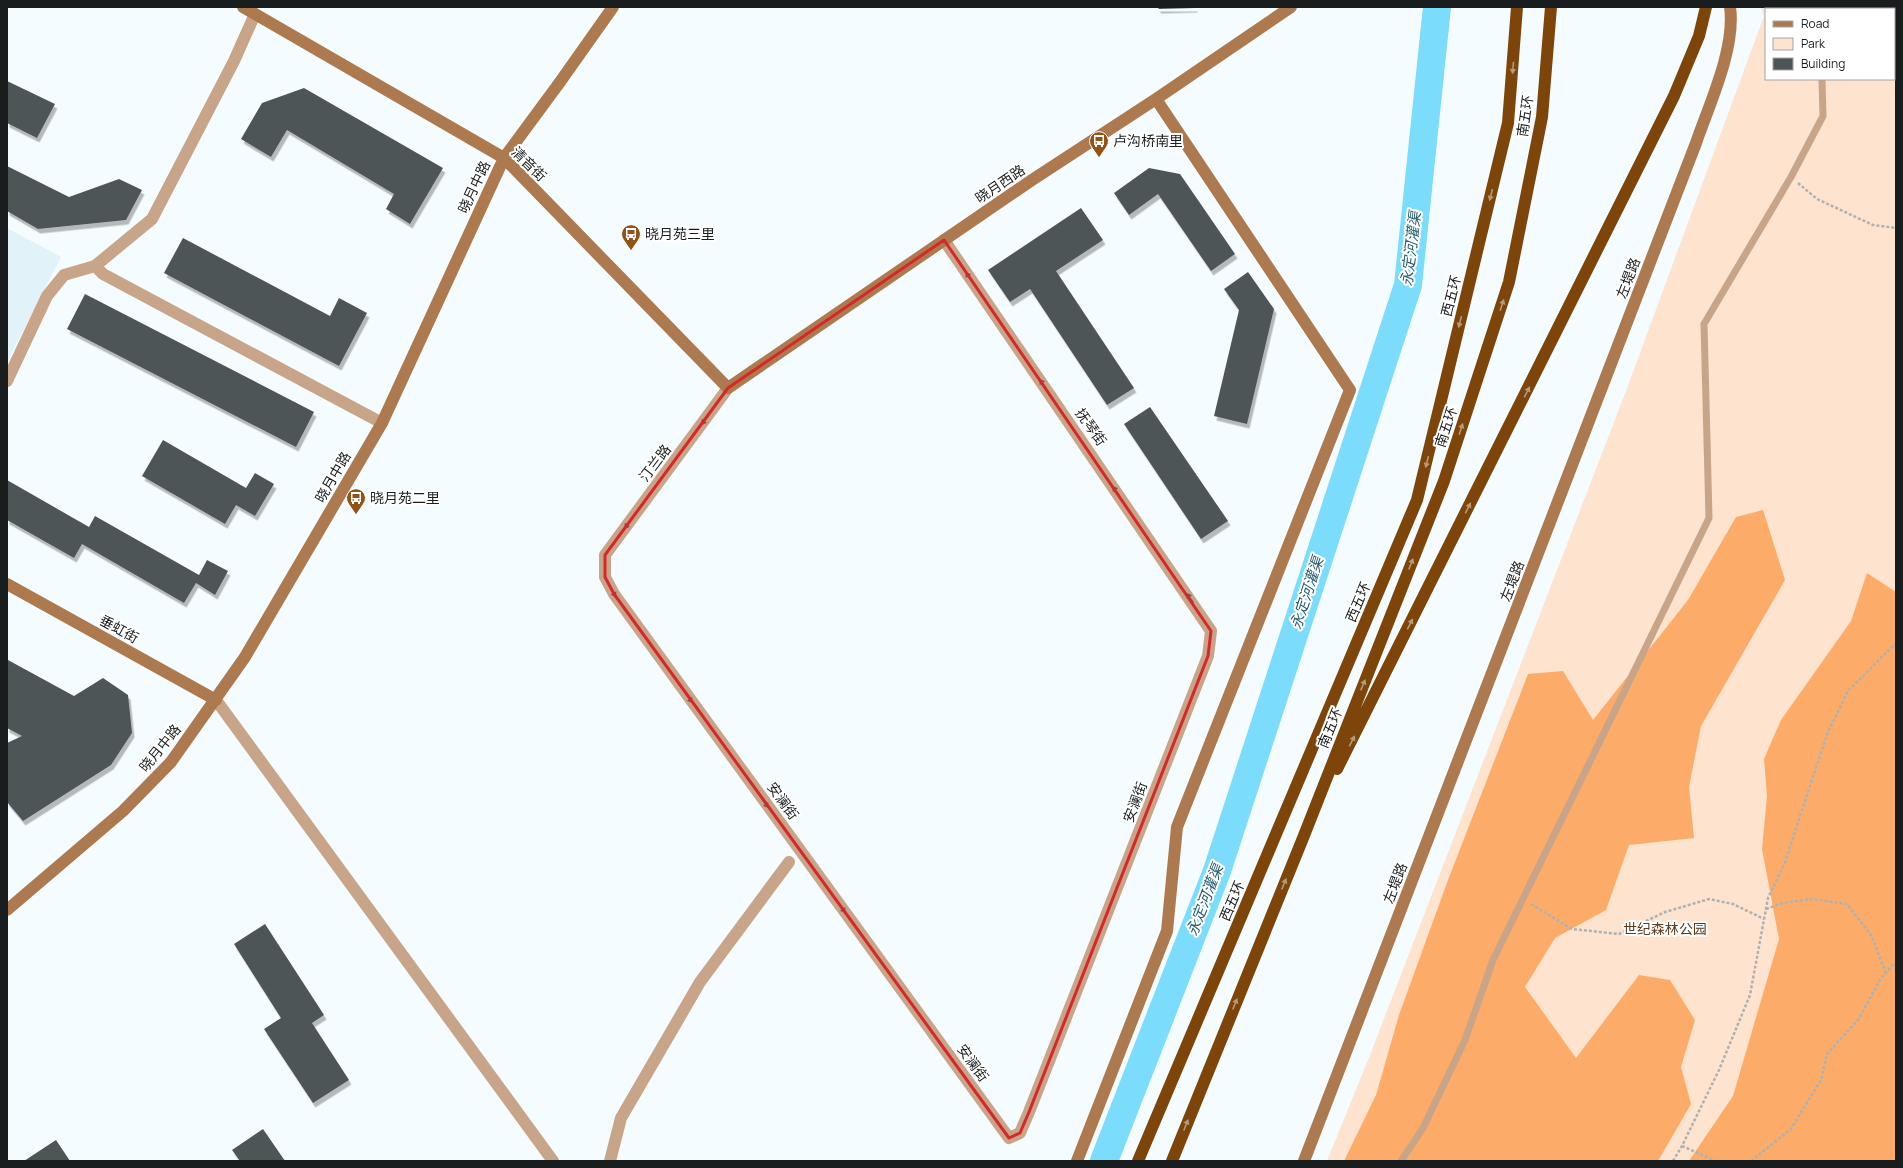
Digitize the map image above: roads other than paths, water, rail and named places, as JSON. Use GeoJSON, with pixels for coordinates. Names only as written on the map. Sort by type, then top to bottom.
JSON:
{"type":"FeatureCollection","features":[{"type":"Feature","properties":{"kind":"highway","name":"西五环"},"geometry":{"type":"LineString","coordinates":[[1138,1161],[1417,500],[1508,123],[1516,29],[1516,7]]}},
{"type":"Feature","properties":{"kind":"highway","name":"南五环"},"geometry":{"type":"LineString","coordinates":[[1303,838],[1444,481],[1509,282],[1542,117],[1551,7]]}},
{"type":"Feature","properties":{"kind":"highway"},"geometry":{"type":"LineString","coordinates":[[1172,1161],[1303,838],[1674,96],[1699,36],[1706,7]]}},
{"type":"Feature","properties":{"kind":"street","name":"清音街"},"geometry":{"type":"LineString","coordinates":[[243,7],[504,158],[728,388]]}},
{"type":"Feature","properties":{"kind":"street","name":"晓月中路"},"geometry":{"type":"LineString","coordinates":[[7,910],[123,811],[171,762],[245,657],[382,423],[504,158],[613,7]]}},
{"type":"Feature","properties":{"kind":"street","name":"晓月西路"},"geometry":{"type":"LineString","coordinates":[[728,388],[1032,180],[1156,99],[1291,7]]}},
{"type":"Feature","properties":{"kind":"street","name":"左堤路"},"geometry":{"type":"LineString","coordinates":[[1304,1161],[1696,143],[1723,66],[1729,33],[1730,7]]}},
{"type":"Feature","properties":{"kind":"street"},"geometry":{"type":"LineString","coordinates":[[7,381],[47,296],[64,275],[95,266],[152,219],[234,61],[255,14]]}},
{"type":"Feature","properties":{"kind":"street"},"geometry":{"type":"LineString","coordinates":[[1077,1161],[1167,931],[1177,827],[1350,390],[1156,99]]}},
{"type":"Feature","properties":{"kind":"street","name":"抚琴街"},"geometry":{"type":"LineString","coordinates":[[944,240],[1211,631]]}},
{"type":"Feature","properties":{"kind":"street"},"geometry":{"type":"LineString","coordinates":[[95,266],[103,274],[382,423]]}},
{"type":"Feature","properties":{"kind":"street","name":"汀兰路"},"geometry":{"type":"LineString","coordinates":[[605,555],[728,388]]}},
{"type":"Feature","properties":{"kind":"street","name":"安澜街"},"geometry":{"type":"LineString","coordinates":[[605,555],[605,577],[614,594],[1009,1138],[1020,1134],[1029,1112],[1208,656],[1211,631]]}},
{"type":"Feature","properties":{"kind":"street","name":"垂虹街"},"geometry":{"type":"LineString","coordinates":[[7,584],[216,700]]}},
{"type":"Feature","properties":{"kind":"street"},"geometry":{"type":"LineString","coordinates":[[216,700],[553,1161]]}},
{"type":"Feature","properties":{"kind":"street"},"geometry":{"type":"LineString","coordinates":[[610,1161],[621,1118],[700,982],[789,862]]}},
{"type":"Feature","properties":{"kind":"lane"},"geometry":{"type":"LineString","coordinates":[[1401,1161],[1423,1128],[1461,1047],[1493,960],[1709,518],[1704,324],[1791,177],[1824,116],[1822,80]]}},
{"type":"Feature","properties":{"kind":"waterway","name":"永定河灌渠"},"geometry":{"type":"LineString","coordinates":[[1104,1161],[1217,871],[1408,285],[1437,7]]}},
{"type":"Feature","properties":{"kind":"place","name":"卢沟桥南里"},"geometry":{"type":"Point","coordinates":[1099,158]}},
{"type":"Feature","properties":{"kind":"place","name":"晓月苑三里"},"geometry":{"type":"Point","coordinates":[631,251]}},
{"type":"Feature","properties":{"kind":"place","name":"晓月苑二里"},"geometry":{"type":"Point","coordinates":[356,515]}},
{"type":"Feature","properties":{"kind":"park label","name":"世纪森林公园"},"geometry":{"type":"Point","coordinates":[1665,929]}}]}
